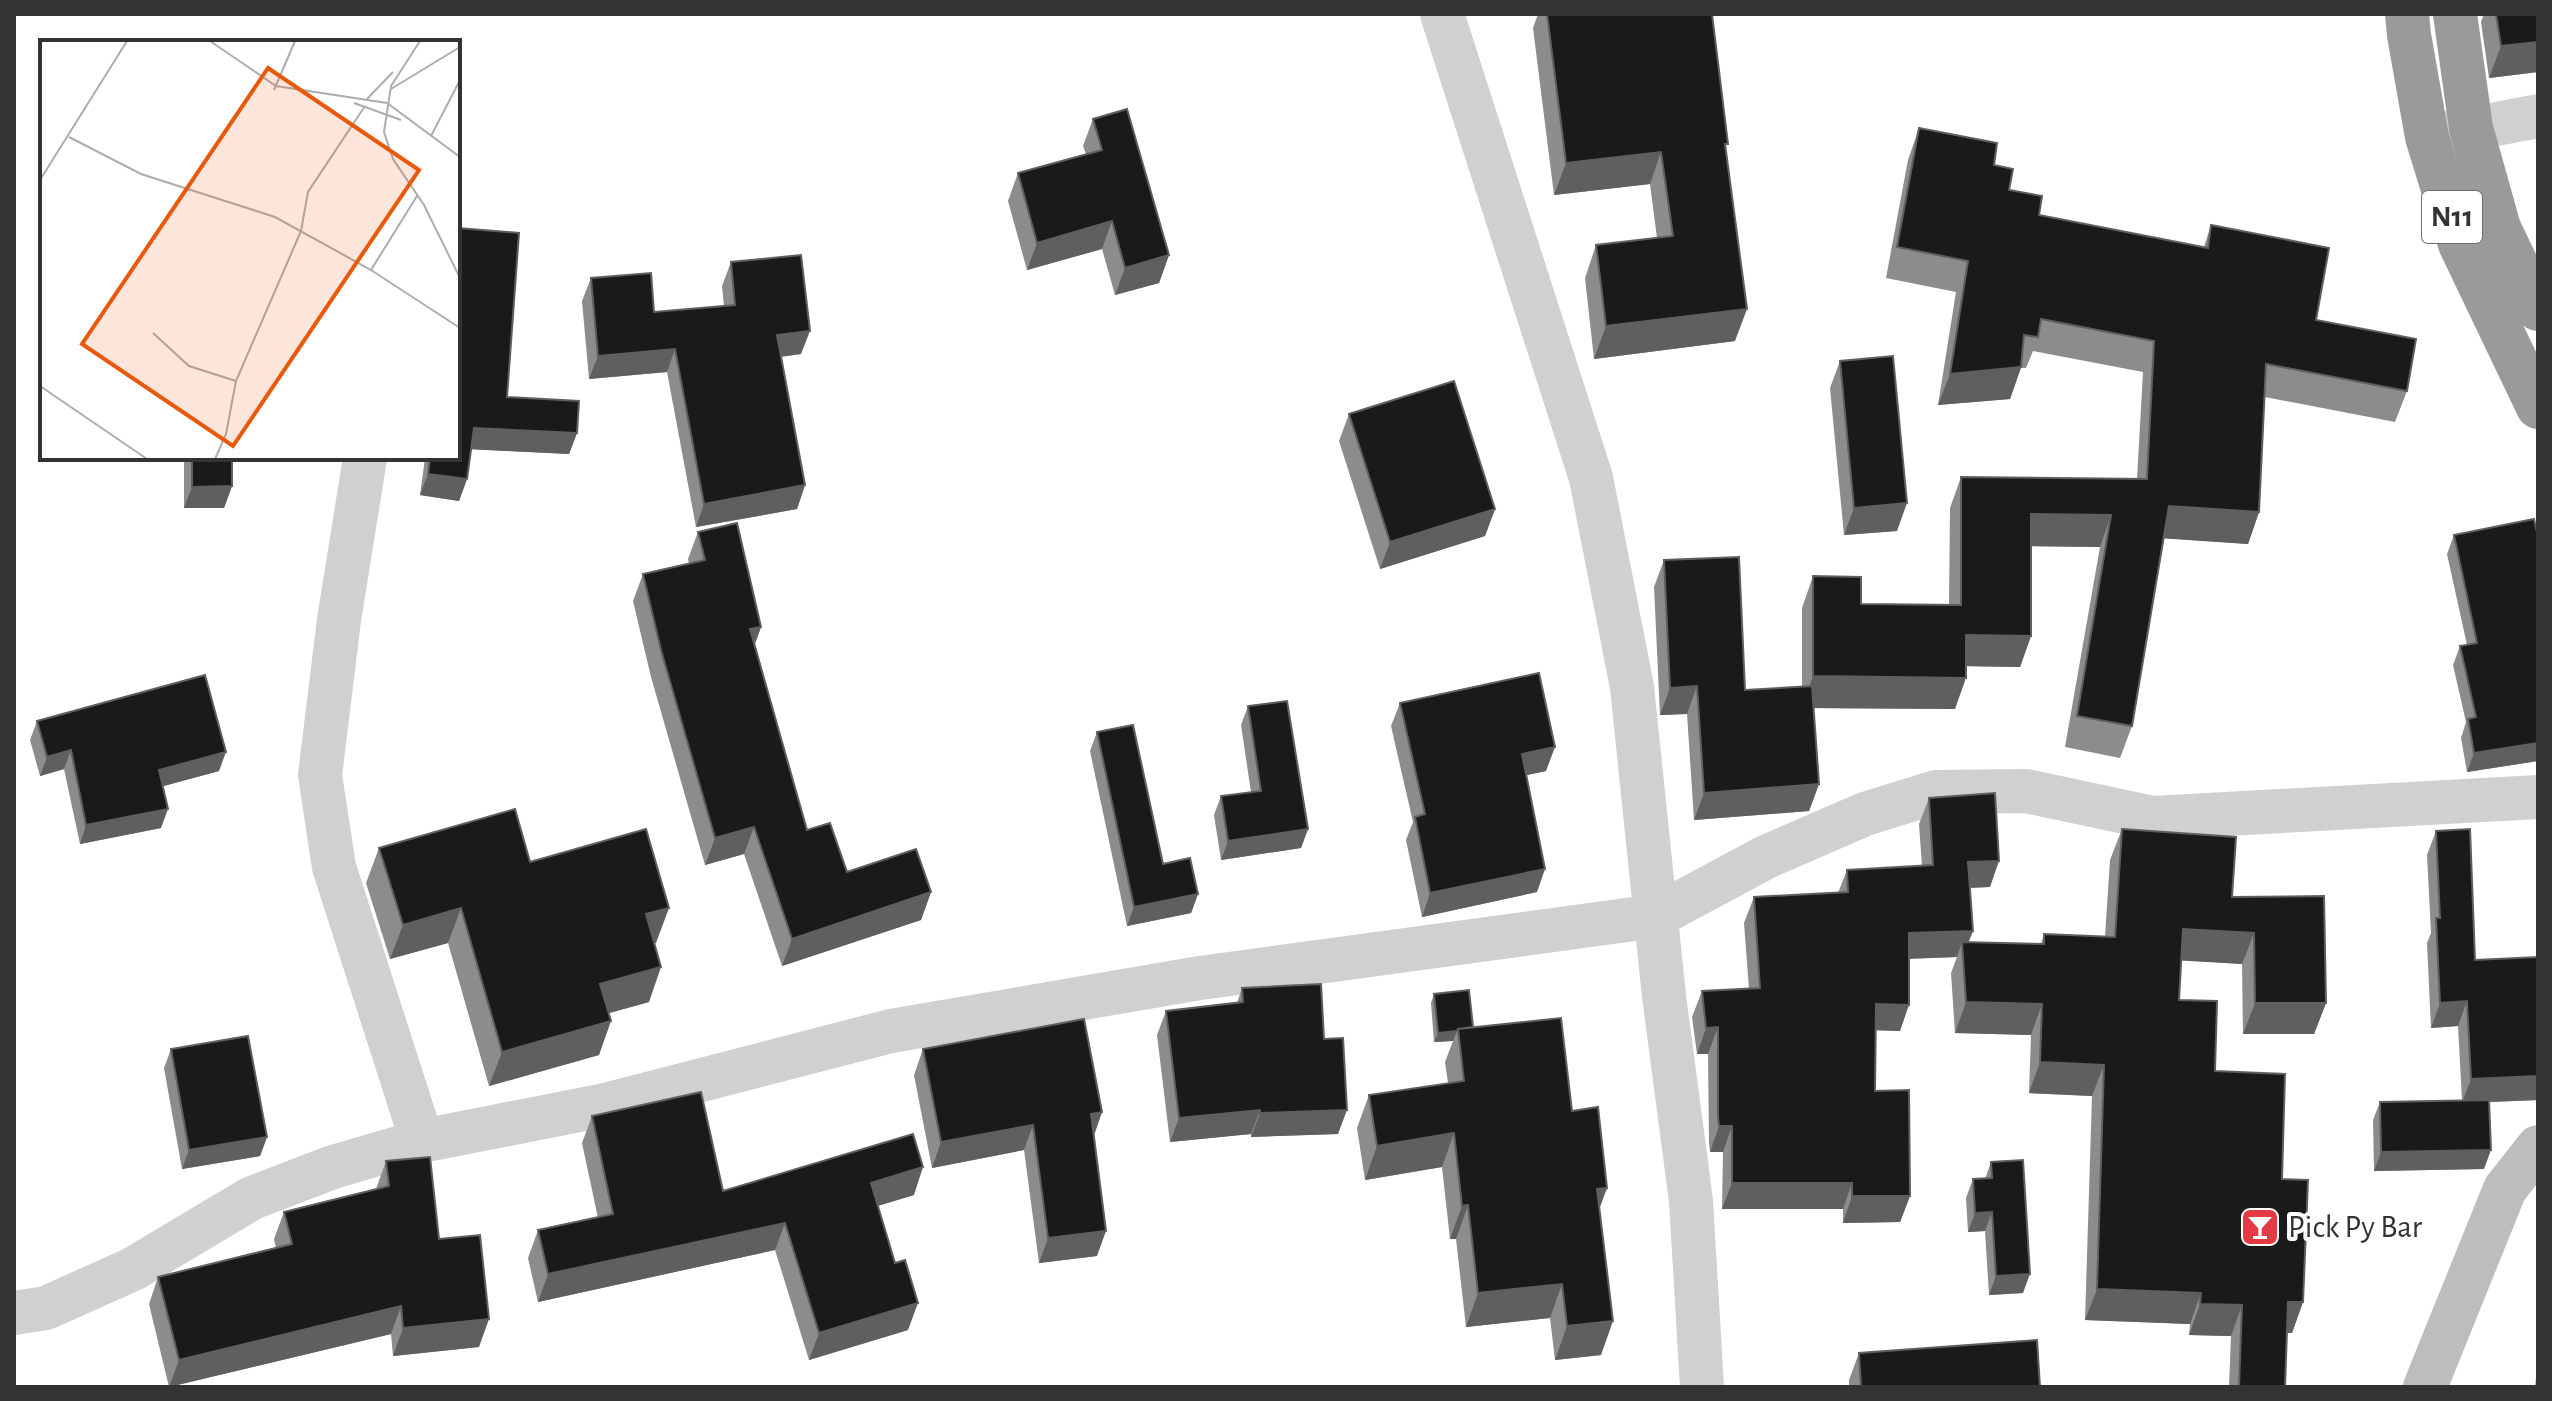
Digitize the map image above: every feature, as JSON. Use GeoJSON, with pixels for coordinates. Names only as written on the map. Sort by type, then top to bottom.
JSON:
{"type":"FeatureCollection","features":[{"type":"Feature","properties":{"kind":"highway","name":"N11"},"geometry":{"type":"LineString","coordinates":[[2407,14],[2427,137],[2460,244],[2538,407]]}},
{"type":"Feature","properties":{"kind":"highway","name":"N11"},"geometry":{"type":"LineString","coordinates":[[2455,14],[2471,128],[2499,228],[2538,309]]}},
{"type":"Feature","properties":{"kind":"street"},"geometry":{"type":"LineString","coordinates":[[1442,14],[1591,478],[1632,687],[1691,1201],[1702,1387]]}},
{"type":"Feature","properties":{"kind":"street"},"geometry":{"type":"LineString","coordinates":[[2427,137],[2538,116]]}},
{"type":"Feature","properties":{"kind":"street"},"geometry":{"type":"LineString","coordinates":[[365,460],[339,620],[320,775],[334,867],[422,1141]]}},
{"type":"Feature","properties":{"kind":"street"},"geometry":{"type":"LineString","coordinates":[[14,1313],[46,1308],[133,1269],[252,1198],[333,1167],[422,1141],[605,1105],[891,1031],[1200,978],[1656,916],[1766,857],[1865,814],[1936,792],[2026,791],[2153,818],[2538,797]]}},
{"type":"Feature","properties":{"kind":"street"},"geometry":{"type":"LineString","coordinates":[[2425,1387],[2505,1189],[2538,1147]]}},
{"type":"Feature","properties":{"kind":"building"},"geometry":{"type":"Polygon","coordinates":[[[1547,14],[1712,14],[1728,144],[1725,144],[1747,309],[1606,326],[1596,245],[1673,236],[1661,152],[1566,163],[1547,14]]]}},
{"type":"Feature","properties":{"kind":"building"},"geometry":{"type":"Polygon","coordinates":[[[2496,14],[2538,14],[2538,42],[2501,46],[2496,14]]]}},
{"type":"Feature","properties":{"kind":"building"},"geometry":{"type":"Polygon","coordinates":[[[1127,109],[1169,255],[1125,268],[1112,221],[1037,243],[1018,173],[1102,150],[1093,119],[1127,109]]]}},
{"type":"Feature","properties":{"kind":"building"},"geometry":{"type":"Polygon","coordinates":[[[1919,128],[1997,143],[1994,165],[2013,169],[2009,190],[2042,196],[2039,215],[2208,248],[2211,225],[2329,248],[2316,320],[2416,339],[2407,391],[2266,364],[2259,512],[2169,506],[2132,726],[2077,716],[2111,515],[2031,514],[2031,636],[1966,635],[1966,678],[1813,676],[1813,576],[1861,577],[1861,604],[1961,605],[1961,477],[2147,479],[2154,341],[2041,319],[2038,337],[2024,335],[2021,367],[1950,374],[1968,261],[1897,247],[1919,128]]]}},
{"type":"Feature","properties":{"kind":"building"},"geometry":{"type":"Polygon","coordinates":[[[460,228],[519,233],[507,397],[579,401],[577,433],[474,428],[467,479],[428,474],[430,460],[460,460],[460,228]]]}},
{"type":"Feature","properties":{"kind":"building"},"geometry":{"type":"Polygon","coordinates":[[[801,255],[810,331],[777,335],[805,485],[704,504],[675,349],[598,356],[591,278],[651,273],[654,312],[735,305],[731,262],[801,255]]]}},
{"type":"Feature","properties":{"kind":"building"},"geometry":{"type":"Polygon","coordinates":[[[1893,356],[1907,503],[1854,508],[1840,361],[1893,356]]]}},
{"type":"Feature","properties":{"kind":"building"},"geometry":{"type":"Polygon","coordinates":[[[1454,381],[1495,509],[1390,542],[1349,414],[1454,381]]]}},
{"type":"Feature","properties":{"kind":"building"},"geometry":{"type":"Polygon","coordinates":[[[192,460],[232,460],[232,486],[192,487],[192,460]]]}},
{"type":"Feature","properties":{"kind":"building"},"geometry":{"type":"Polygon","coordinates":[[[2534,519],[2538,537],[2538,743],[2474,753],[2468,719],[2476,717],[2460,646],[2477,643],[2454,535],[2534,519]]]}},
{"type":"Feature","properties":{"kind":"building"},"geometry":{"type":"Polygon","coordinates":[[[737,523],[761,627],[750,629],[807,830],[830,823],[847,872],[916,849],[931,892],[792,939],[754,827],[715,838],[661,650],[643,574],[705,560],[698,532],[737,523]]]}},
{"type":"Feature","properties":{"kind":"building"},"geometry":{"type":"Polygon","coordinates":[[[1739,557],[1745,690],[1812,686],[1819,784],[1704,793],[1697,686],[1670,688],[1664,560],[1739,557]]]}},
{"type":"Feature","properties":{"kind":"building"},"geometry":{"type":"Polygon","coordinates":[[[1539,673],[1555,747],[1522,754],[1545,869],[1430,893],[1415,817],[1425,814],[1400,703],[1539,673]]]}},
{"type":"Feature","properties":{"kind":"building"},"geometry":{"type":"Polygon","coordinates":[[[205,675],[226,752],[159,770],[168,809],[86,825],[71,750],[47,757],[37,721],[205,675]]]}},
{"type":"Feature","properties":{"kind":"building"},"geometry":{"type":"Polygon","coordinates":[[[1287,701],[1308,829],[1228,841],[1221,796],[1261,791],[1248,706],[1287,701]]]}},
{"type":"Feature","properties":{"kind":"building"},"geometry":{"type":"Polygon","coordinates":[[[1133,725],[1163,864],[1190,858],[1198,894],[1134,907],[1097,732],[1133,725]]]}},
{"type":"Feature","properties":{"kind":"building"},"geometry":{"type":"Polygon","coordinates":[[[1995,793],[1999,861],[1968,862],[1973,931],[1909,933],[1909,1005],[1876,1004],[1875,1091],[1909,1090],[1910,1196],[1852,1196],[1852,1183],[1732,1183],[1732,1126],[1719,1126],[1718,1117],[1718,1027],[1706,1028],[1702,991],[1760,988],[1754,897],[1848,892],[1847,870],[1933,865],[1929,798],[1995,793]]]}},
{"type":"Feature","properties":{"kind":"building"},"geometry":{"type":"Polygon","coordinates":[[[515,809],[530,862],[646,829],[669,908],[646,914],[661,967],[600,984],[611,1021],[502,1052],[461,908],[403,925],[379,848],[515,809]]]}},
{"type":"Feature","properties":{"kind":"building"},"geometry":{"type":"Polygon","coordinates":[[[2122,829],[2236,837],[2232,897],[2324,896],[2326,1003],[2255,1003],[2254,933],[2183,929],[2179,1000],[2217,1001],[2215,1071],[2285,1074],[2282,1179],[2308,1180],[2303,1302],[2288,1302],[2285,1387],[2239,1387],[2242,1305],[2200,1304],[2201,1293],[2097,1289],[2104,1065],[2040,1062],[2042,1004],[1966,1002],[1962,942],[2044,944],[2044,934],[2115,937],[2122,829]]]}},
{"type":"Feature","properties":{"kind":"building"},"geometry":{"type":"Polygon","coordinates":[[[2470,829],[2475,960],[2538,957],[2538,1076],[2471,1079],[2467,1001],[2440,1003],[2436,831],[2470,829]]]}},
{"type":"Feature","properties":{"kind":"building"},"geometry":{"type":"Polygon","coordinates":[[[1321,984],[1324,1039],[1343,1038],[1347,1110],[1260,1113],[1260,1110],[1179,1118],[1166,1011],[1243,1002],[1242,988],[1321,984]]]}},
{"type":"Feature","properties":{"kind":"building"},"geometry":{"type":"Polygon","coordinates":[[[1469,990],[1473,1027],[1438,1033],[1434,994],[1469,990]]]}},
{"type":"Feature","properties":{"kind":"building"},"geometry":{"type":"Polygon","coordinates":[[[1561,1018],[1572,1111],[1598,1107],[1607,1188],[1597,1189],[1613,1321],[1567,1326],[1562,1284],[1478,1293],[1468,1205],[1462,1206],[1454,1133],[1377,1146],[1369,1095],[1464,1081],[1458,1029],[1561,1018]]]}},
{"type":"Feature","properties":{"kind":"building"},"geometry":{"type":"Polygon","coordinates":[[[1084,1019],[1102,1112],[1091,1114],[1106,1231],[1048,1238],[1033,1125],[941,1142],[923,1049],[1084,1019]]]}},
{"type":"Feature","properties":{"kind":"building"},"geometry":{"type":"Polygon","coordinates":[[[248,1036],[267,1137],[189,1150],[171,1049],[248,1036]]]}},
{"type":"Feature","properties":{"kind":"building"},"geometry":{"type":"Polygon","coordinates":[[[701,1092],[723,1191],[913,1134],[923,1167],[871,1183],[895,1263],[905,1260],[918,1303],[819,1333],[785,1223],[548,1274],[538,1230],[613,1214],[592,1116],[701,1092]]]}},
{"type":"Feature","properties":{"kind":"building"},"geometry":{"type":"Polygon","coordinates":[[[2489,1100],[2491,1150],[2381,1152],[2380,1102],[2489,1100]]]}},
{"type":"Feature","properties":{"kind":"building"},"geometry":{"type":"Polygon","coordinates":[[[430,1157],[439,1239],[480,1235],[489,1319],[403,1328],[401,1306],[179,1360],[158,1277],[292,1244],[284,1212],[389,1186],[386,1161],[430,1157]]]}},
{"type":"Feature","properties":{"kind":"building"},"geometry":{"type":"Polygon","coordinates":[[[2023,1160],[2030,1274],[1996,1276],[1992,1212],[1975,1213],[1973,1179],[1992,1178],[1991,1162],[2023,1160]]]}},
{"type":"Feature","properties":{"kind":"building"},"geometry":{"type":"Polygon","coordinates":[[[2037,1340],[2040,1387],[1861,1387],[1859,1353],[2037,1340]]]}},
{"type":"Feature","properties":{"kind":"place","name":"Pick Py Bar"},"geometry":{"type":"Point","coordinates":[2260,1227]}}]}
